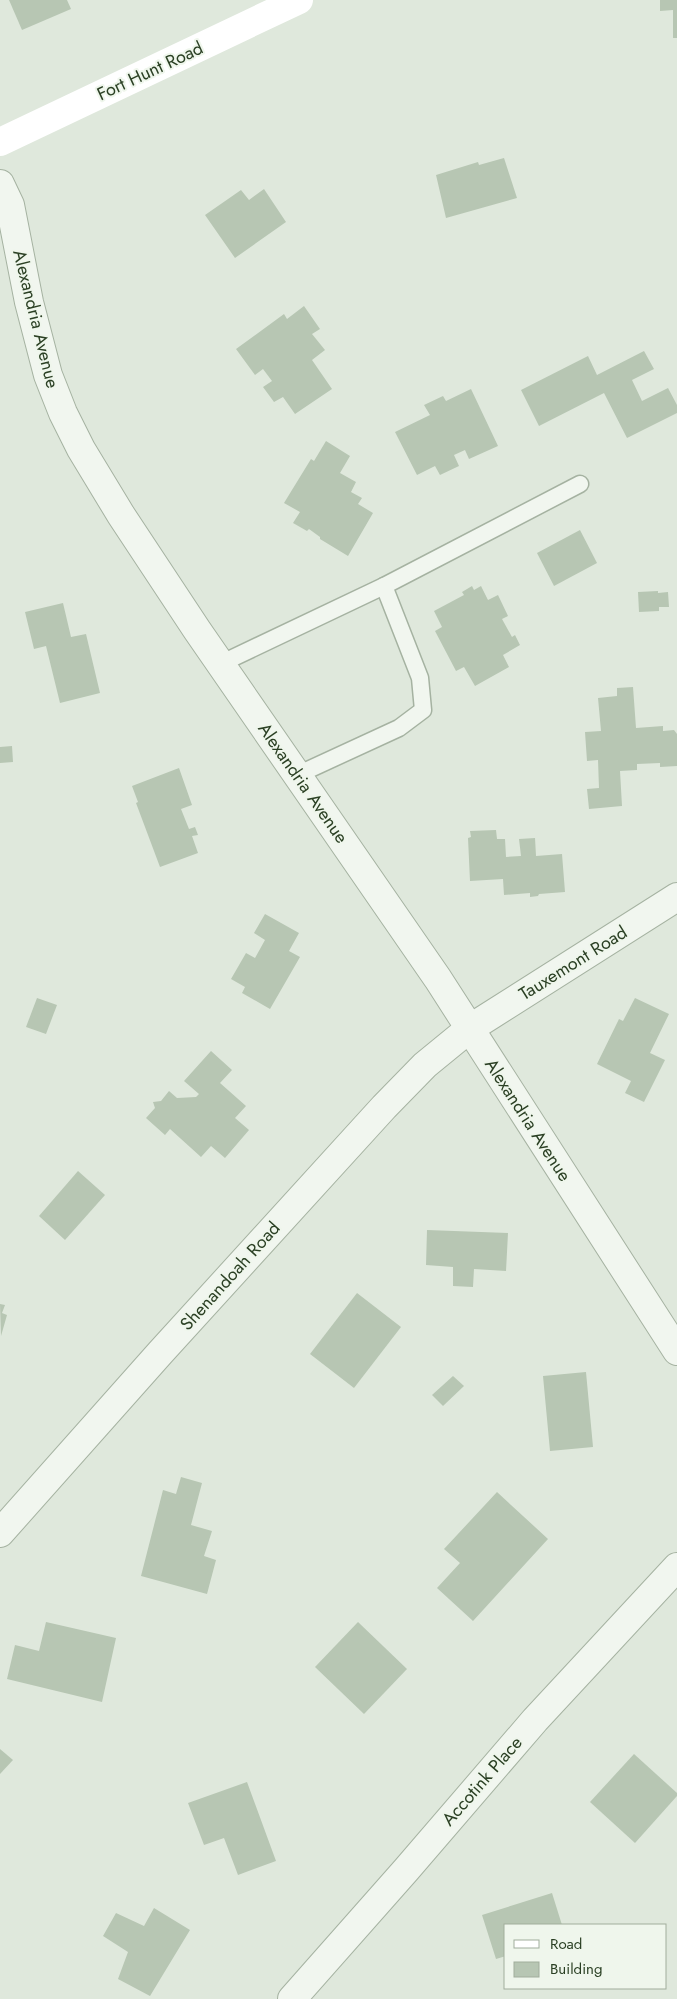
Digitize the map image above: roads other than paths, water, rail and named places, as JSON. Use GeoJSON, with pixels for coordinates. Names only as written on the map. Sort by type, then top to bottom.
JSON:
{"type":"FeatureCollection","features":[{"type":"Feature","properties":{"kind":"main road","name":"Fort Hunt Road"},"geometry":{"type":"LineString","coordinates":[[0,142],[299,0]]}},
{"type":"Feature","properties":{"kind":"street","name":"Alexandria Avenue"},"geometry":{"type":"LineString","coordinates":[[0,184],[10,205],[29,302],[48,375],[63,413],[81,449],[116,507],[220,664],[438,979],[677,1351]]}},
{"type":"Feature","properties":{"kind":"street","name":"Tauxemont Road"},"geometry":{"type":"LineString","coordinates":[[469,1029],[677,897]]}},
{"type":"Feature","properties":{"kind":"street","name":"Shenandoah Road"},"geometry":{"type":"LineString","coordinates":[[0,1533],[160,1353],[384,1107],[425,1065],[469,1029]]}},
{"type":"Feature","properties":{"kind":"street","name":"Accotink Place"},"geometry":{"type":"LineString","coordinates":[[292,1999],[535,1720],[677,1568]]}},
{"type":"Feature","properties":{"kind":"lane"},"geometry":{"type":"LineString","coordinates":[[220,664],[384,586],[580,484]]}},
{"type":"Feature","properties":{"kind":"lane"},"geometry":{"type":"LineString","coordinates":[[297,775],[399,728],[423,710],[420,678],[384,586]]}}]}
